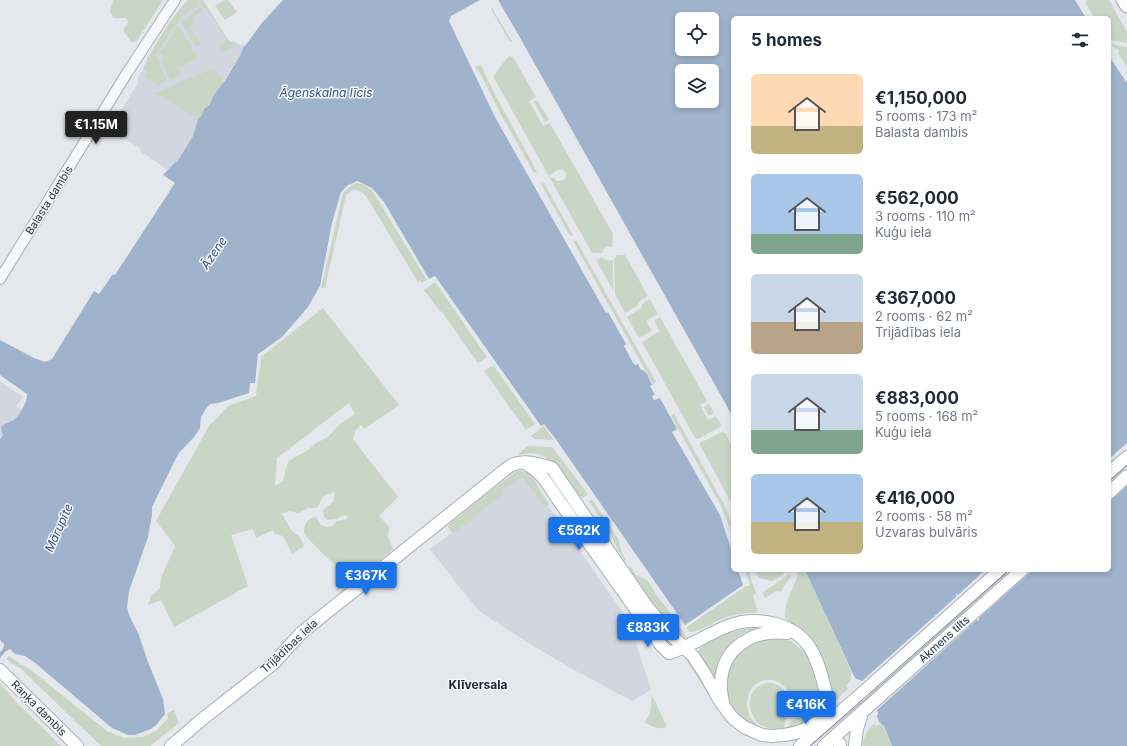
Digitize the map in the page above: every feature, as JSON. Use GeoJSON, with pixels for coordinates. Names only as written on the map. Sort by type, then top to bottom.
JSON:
{"type":"FeatureCollection","features":[{"type":"Feature","properties":{"kind":"main road"},"geometry":{"type":"LineString","coordinates":[[1123,0],[1127,6]]}},
{"type":"Feature","properties":{"kind":"main road"},"geometry":{"type":"LineString","coordinates":[[1111,471],[1127,457]]}},
{"type":"Feature","properties":{"kind":"main road"},"geometry":{"type":"LineString","coordinates":[[523,462],[537,463],[552,468],[647,607],[693,656],[718,698],[731,716],[739,723],[762,735],[784,736],[800,731],[816,723],[828,722]]}},
{"type":"Feature","properties":{"kind":"main road"},"geometry":{"type":"LineString","coordinates":[[523,462],[535,468],[545,479],[561,504],[661,645],[669,653],[684,648],[727,626],[747,622],[772,623],[782,626],[802,638],[814,654],[830,706]]}},
{"type":"Feature","properties":{"kind":"main road","name":"Trijādības iela"},"geometry":{"type":"LineString","coordinates":[[171,746],[204,717],[274,663],[300,633],[492,480],[512,465],[523,462]]}},
{"type":"Feature","properties":{"kind":"main road"},"geometry":{"type":"LineString","coordinates":[[1111,490],[1127,476]]}},
{"type":"Feature","properties":{"kind":"main road"},"geometry":{"type":"LineString","coordinates":[[571,518],[570,509],[574,507],[582,511]]}},
{"type":"Feature","properties":{"kind":"main road","name":"Akmens tilts"},"geometry":{"type":"LineString","coordinates":[[800,746],[860,695],[998,572]]}},
{"type":"Feature","properties":{"kind":"main road","name":"Akmens tilts"},"geometry":{"type":"LineString","coordinates":[[824,746],[1020,572]]}},
{"type":"Feature","properties":{"kind":"main road"},"geometry":{"type":"LineString","coordinates":[[724,705],[721,684],[722,674],[729,657],[740,644],[748,639],[765,633],[772,632],[796,634]]}},
{"type":"Feature","properties":{"kind":"main road","name":"Raņķa dambis"},"geometry":{"type":"LineString","coordinates":[[0,670],[77,746]]}},
{"type":"Feature","properties":{"kind":"main road"},"geometry":{"type":"LineString","coordinates":[[856,746],[857,729],[864,710]]}},
{"type":"Feature","properties":{"kind":"street","name":"Balasta dambis"},"geometry":{"type":"LineString","coordinates":[[0,279],[127,73],[175,0]]}},
{"type":"Feature","properties":{"kind":"shaded area"},"geometry":{"type":"Polygon","coordinates":[[[188,0],[203,0],[228,40],[244,46],[240,56],[198,119],[193,136],[177,162],[174,162],[168,170],[140,151],[141,149],[110,129],[138,83],[138,79],[149,56],[178,11],[188,0]]]}},
{"type":"Feature","properties":{"kind":"shaded area"},"geometry":{"type":"Polygon","coordinates":[[[0,381],[23,397],[16,407],[22,409],[20,413],[7,424],[3,436],[0,439],[0,381]]]}},
{"type":"Feature","properties":{"kind":"shaded area"},"geometry":{"type":"Polygon","coordinates":[[[524,472],[629,621],[651,690],[632,701],[567,666],[479,611],[430,549],[456,530],[451,524],[524,472]]]}},
{"type":"Feature","properties":{"kind":"green space"},"geometry":{"type":"Polygon","coordinates":[[[113,0],[163,0],[136,42],[131,42],[123,30],[129,21],[125,18],[113,18],[110,11],[113,0]]]}},
{"type":"Feature","properties":{"kind":"green space"},"geometry":{"type":"Polygon","coordinates":[[[188,0],[196,0],[199,5],[180,18],[156,55],[167,81],[158,85],[145,77],[148,72],[143,69],[163,33],[175,15],[188,0]]]}},
{"type":"Feature","properties":{"kind":"green space"},"geometry":{"type":"Polygon","coordinates":[[[199,0],[203,0],[228,40],[237,43],[232,48],[223,52],[218,46],[227,40],[207,9],[205,9],[199,0]]]}},
{"type":"Feature","properties":{"kind":"green space"},"geometry":{"type":"Polygon","coordinates":[[[225,0],[228,0],[237,12],[225,20],[215,6],[225,0]]]}},
{"type":"Feature","properties":{"kind":"green space"},"geometry":{"type":"Polygon","coordinates":[[[1086,0],[1109,0],[1127,32],[1127,43],[1111,40],[1111,16],[1094,16],[1085,3],[1087,1],[1086,0]]]}},
{"type":"Feature","properties":{"kind":"green space"},"geometry":{"type":"Polygon","coordinates":[[[201,7],[203,11],[193,17],[196,22],[189,27],[201,44],[196,47],[181,22],[201,7]]]}},
{"type":"Feature","properties":{"kind":"green space"},"geometry":{"type":"Polygon","coordinates":[[[492,8],[512,41],[510,42],[491,9],[492,8]]]}},
{"type":"Feature","properties":{"kind":"green space"},"geometry":{"type":"Polygon","coordinates":[[[178,26],[198,57],[196,60],[178,67],[181,75],[170,80],[161,60],[165,58],[163,53],[159,55],[178,26]]]}},
{"type":"Feature","properties":{"kind":"green space"},"geometry":{"type":"Polygon","coordinates":[[[1112,44],[1127,47],[1127,67],[1118,53],[1119,51],[1117,48],[1115,49],[1112,44]]]}},
{"type":"Feature","properties":{"kind":"green space"},"geometry":{"type":"Polygon","coordinates":[[[244,46],[251,56],[214,95],[198,119],[155,93],[214,68],[224,82],[240,56],[244,46]]]}},
{"type":"Feature","properties":{"kind":"green space"},"geometry":{"type":"Polygon","coordinates":[[[511,56],[514,59],[536,97],[529,101],[543,126],[550,123],[613,234],[612,247],[606,248],[602,253],[592,253],[494,78],[494,75],[508,57],[511,56]],[[558,170],[550,175],[551,178],[554,178],[557,181],[565,179],[566,173],[563,170],[558,170]]]}},
{"type":"Feature","properties":{"kind":"green space"},"geometry":{"type":"Polygon","coordinates":[[[481,65],[537,172],[534,173],[500,113],[481,75],[475,67],[481,65]]]}},
{"type":"Feature","properties":{"kind":"green space"},"geometry":{"type":"Polygon","coordinates":[[[537,100],[549,120],[545,122],[534,102],[537,100]]]}},
{"type":"Feature","properties":{"kind":"green space"},"geometry":{"type":"Polygon","coordinates":[[[356,183],[368,187],[373,192],[427,280],[422,283],[420,281],[418,282],[366,196],[362,192],[354,189],[346,195],[325,288],[321,288],[343,193],[356,183]]]}},
{"type":"Feature","properties":{"kind":"green space"},"geometry":{"type":"Polygon","coordinates":[[[544,183],[573,235],[570,236],[541,184],[544,183]]]}},
{"type":"Feature","properties":{"kind":"green space"},"geometry":{"type":"Polygon","coordinates":[[[576,240],[656,382],[653,384],[573,241],[576,240]]]}},
{"type":"Feature","properties":{"kind":"green space"},"geometry":{"type":"Polygon","coordinates":[[[617,255],[625,255],[648,296],[641,300],[637,306],[625,313],[615,294],[614,259],[617,255]]]}},
{"type":"Feature","properties":{"kind":"green space"},"geometry":{"type":"Polygon","coordinates":[[[602,257],[610,261],[613,260],[613,290],[596,260],[602,257]]]}},
{"type":"Feature","properties":{"kind":"green space"},"geometry":{"type":"Polygon","coordinates":[[[435,282],[487,357],[478,363],[442,312],[424,290],[435,282]]]}},
{"type":"Feature","properties":{"kind":"green space"},"geometry":{"type":"Polygon","coordinates":[[[650,299],[658,314],[646,321],[652,331],[639,338],[627,317],[641,308],[643,303],[650,299]]]}},
{"type":"Feature","properties":{"kind":"green space"},"geometry":{"type":"Polygon","coordinates":[[[323,308],[399,405],[364,429],[361,425],[355,431],[353,439],[398,497],[379,516],[389,527],[388,537],[393,549],[355,581],[322,553],[304,534],[304,528],[308,520],[316,517],[321,525],[327,527],[332,526],[337,521],[348,519],[347,516],[344,515],[337,519],[327,520],[324,517],[323,510],[333,502],[334,492],[323,497],[317,508],[308,508],[298,513],[290,511],[282,514],[292,531],[300,537],[304,546],[292,554],[283,536],[275,534],[273,530],[256,538],[253,529],[231,535],[248,586],[174,627],[161,600],[148,605],[151,596],[160,588],[161,578],[175,546],[156,521],[209,426],[228,406],[256,396],[261,357],[323,308]],[[349,403],[277,458],[275,486],[283,481],[289,461],[328,437],[340,424],[355,414],[349,403]]]}},
{"type":"Feature","properties":{"kind":"green space"},"geometry":{"type":"Polygon","coordinates":[[[660,317],[707,401],[700,405],[708,420],[716,416],[721,425],[698,439],[695,438],[642,342],[660,331],[654,321],[660,317]]]}},
{"type":"Feature","properties":{"kind":"green space"},"geometry":{"type":"Polygon","coordinates":[[[493,365],[535,424],[526,430],[484,371],[493,365]]]}},
{"type":"Feature","properties":{"kind":"green space"},"geometry":{"type":"Polygon","coordinates":[[[709,404],[714,413],[709,416],[704,407],[709,404]]]}},
{"type":"Feature","properties":{"kind":"green space"},"geometry":{"type":"Polygon","coordinates":[[[674,414],[725,506],[731,522],[731,532],[721,506],[671,416],[674,414]]]}},
{"type":"Feature","properties":{"kind":"green space"},"geometry":{"type":"Polygon","coordinates":[[[544,426],[554,440],[534,439],[531,436],[544,426]]]}},
{"type":"Feature","properties":{"kind":"green space"},"geometry":{"type":"Polygon","coordinates":[[[722,432],[725,433],[731,444],[731,502],[700,445],[700,443],[722,432]]]}},
{"type":"Feature","properties":{"kind":"green space"},"geometry":{"type":"Polygon","coordinates":[[[528,446],[552,447],[588,494],[583,498],[573,491],[557,469],[546,458],[539,454],[531,453],[520,455],[519,453],[528,446]]]}},
{"type":"Feature","properties":{"kind":"green space"},"geometry":{"type":"Polygon","coordinates":[[[517,471],[526,472],[532,476],[549,504],[545,508],[522,477],[502,490],[504,494],[476,515],[476,518],[452,533],[448,527],[449,524],[517,471]]]}},
{"type":"Feature","properties":{"kind":"green space"},"geometry":{"type":"Polygon","coordinates":[[[592,499],[619,540],[621,551],[626,560],[625,561],[617,549],[611,534],[589,501],[592,499]]]}},
{"type":"Feature","properties":{"kind":"green space"},"geometry":{"type":"Polygon","coordinates":[[[630,566],[636,575],[647,580],[688,639],[681,637],[657,612],[626,569],[630,566]]]}},
{"type":"Feature","properties":{"kind":"green space"},"geometry":{"type":"Polygon","coordinates":[[[746,572],[749,572],[756,593],[753,596],[758,612],[728,617],[698,631],[689,632],[687,627],[746,586],[750,586],[746,572]]]}},
{"type":"Feature","properties":{"kind":"green space"},"geometry":{"type":"Polygon","coordinates":[[[756,572],[784,572],[773,581],[759,578],[756,572]]]}},
{"type":"Feature","properties":{"kind":"green space"},"geometry":{"type":"Polygon","coordinates":[[[797,572],[806,572],[852,673],[850,677],[851,680],[846,686],[848,689],[833,703],[819,652],[812,640],[806,634],[785,618],[786,604],[798,575],[797,572]]]}},
{"type":"Feature","properties":{"kind":"green space"},"geometry":{"type":"Polygon","coordinates":[[[788,575],[791,575],[791,577],[781,592],[776,591],[765,598],[763,593],[764,591],[788,575]]]}},
{"type":"Feature","properties":{"kind":"green space"},"geometry":{"type":"Polygon","coordinates":[[[757,628],[748,631],[735,639],[721,657],[714,679],[698,653],[700,648],[726,634],[745,629],[757,628]]]}},
{"type":"Feature","properties":{"kind":"green space"},"geometry":{"type":"Polygon","coordinates":[[[771,637],[791,641],[811,658],[817,677],[814,680],[818,683],[825,705],[811,703],[792,713],[790,698],[786,688],[779,682],[771,680],[762,681],[755,685],[749,692],[747,703],[751,718],[761,729],[743,721],[732,709],[727,698],[726,673],[730,661],[748,643],[771,637]]]}},
{"type":"Feature","properties":{"kind":"green space"},"geometry":{"type":"Polygon","coordinates":[[[682,653],[685,653],[718,705],[718,710],[682,653]]]}},
{"type":"Feature","properties":{"kind":"green space"},"geometry":{"type":"Polygon","coordinates":[[[9,656],[31,670],[107,731],[125,738],[143,737],[157,730],[168,718],[167,713],[174,710],[179,723],[150,746],[101,746],[20,668],[6,659],[9,656]]]}},
{"type":"Feature","properties":{"kind":"green space"},"geometry":{"type":"Polygon","coordinates":[[[0,683],[17,703],[61,746],[0,746],[0,683]]]}},
{"type":"Feature","properties":{"kind":"green space"},"geometry":{"type":"Polygon","coordinates":[[[766,683],[775,684],[782,688],[785,692],[788,706],[784,728],[771,729],[762,726],[756,721],[751,712],[750,702],[752,693],[756,688],[766,683]]]}},
{"type":"Feature","properties":{"kind":"green space"},"geometry":{"type":"Polygon","coordinates":[[[652,695],[667,727],[656,728],[644,722],[650,714],[652,695]]]}},
{"type":"Feature","properties":{"kind":"green space"},"geometry":{"type":"Polygon","coordinates":[[[813,706],[819,707],[821,710],[800,713],[802,710],[813,706]]]}},
{"type":"Feature","properties":{"kind":"green space"},"geometry":{"type":"Polygon","coordinates":[[[821,714],[801,725],[788,728],[790,723],[797,718],[806,715],[821,714]]]}},
{"type":"Feature","properties":{"kind":"green space"},"geometry":{"type":"Polygon","coordinates":[[[875,723],[876,726],[881,724],[883,726],[892,746],[863,746],[866,733],[875,723]]]}},
{"type":"Feature","properties":{"kind":"water","name":"Āgenskalna līcis"},"geometry":{"type":"Polygon","coordinates":[[[283,0],[480,0],[451,16],[449,21],[495,117],[606,313],[608,312],[626,344],[624,346],[633,363],[636,365],[638,364],[641,370],[647,374],[652,385],[650,386],[655,395],[652,396],[654,400],[660,398],[677,429],[672,432],[720,515],[731,549],[731,572],[739,572],[743,585],[685,625],[555,438],[544,424],[541,426],[435,276],[429,279],[384,202],[372,188],[358,181],[348,185],[341,192],[332,223],[320,286],[308,307],[282,337],[258,354],[255,383],[250,383],[249,393],[218,403],[210,404],[207,407],[201,417],[200,428],[194,437],[178,454],[152,507],[148,537],[129,591],[127,607],[163,699],[165,714],[151,729],[135,735],[128,735],[112,728],[25,656],[15,654],[10,649],[0,658],[0,652],[4,644],[0,640],[0,439],[3,436],[1,427],[13,420],[18,415],[25,404],[27,394],[0,375],[0,340],[34,358],[45,362],[52,359],[94,291],[99,294],[113,274],[115,275],[175,183],[163,175],[175,162],[177,162],[193,136],[198,119],[202,115],[204,109],[209,105],[240,56],[244,46],[261,24],[283,0]]]}},
{"type":"Feature","properties":{"kind":"water"},"geometry":{"type":"Polygon","coordinates":[[[498,0],[1075,0],[1085,16],[731,16],[731,413],[498,0]]]}},
{"type":"Feature","properties":{"kind":"water"},"geometry":{"type":"Polygon","coordinates":[[[1111,59],[1127,83],[1127,746],[892,746],[884,726],[879,722],[877,710],[860,680],[857,680],[806,572],[1111,572],[1111,59]]]}},
{"type":"Feature","properties":{"kind":"pier"},"geometry":{"type":"Polygon","coordinates":[[[1127,443],[1127,486],[1111,500],[1111,457],[1127,443]]]}},
{"type":"Feature","properties":{"kind":"pier"},"geometry":{"type":"Polygon","coordinates":[[[983,572],[1031,572],[979,618],[979,621],[977,620],[877,710],[878,714],[875,717],[876,712],[859,681],[855,682],[857,679],[862,681],[956,597],[956,594],[958,595],[983,572]]]}},
{"type":"Feature","properties":{"kind":"tram line"},"geometry":{"type":"LineString","coordinates":[[1111,479],[1127,465]]}},
{"type":"Feature","properties":{"kind":"tram line"},"geometry":{"type":"LineString","coordinates":[[810,746],[1007,572]]}},
{"type":"Feature","properties":{"kind":"district","name":"Klīversala"},"geometry":{"type":"Point","coordinates":[478,685]}},
{"type":"Feature","properties":{"kind":"water label","name":"Āzene"},"geometry":{"type":"Point","coordinates":[214,253]}},
{"type":"Feature","properties":{"kind":"water label","name":"Mārupīte"},"geometry":{"type":"Point","coordinates":[59,528]}}]}
